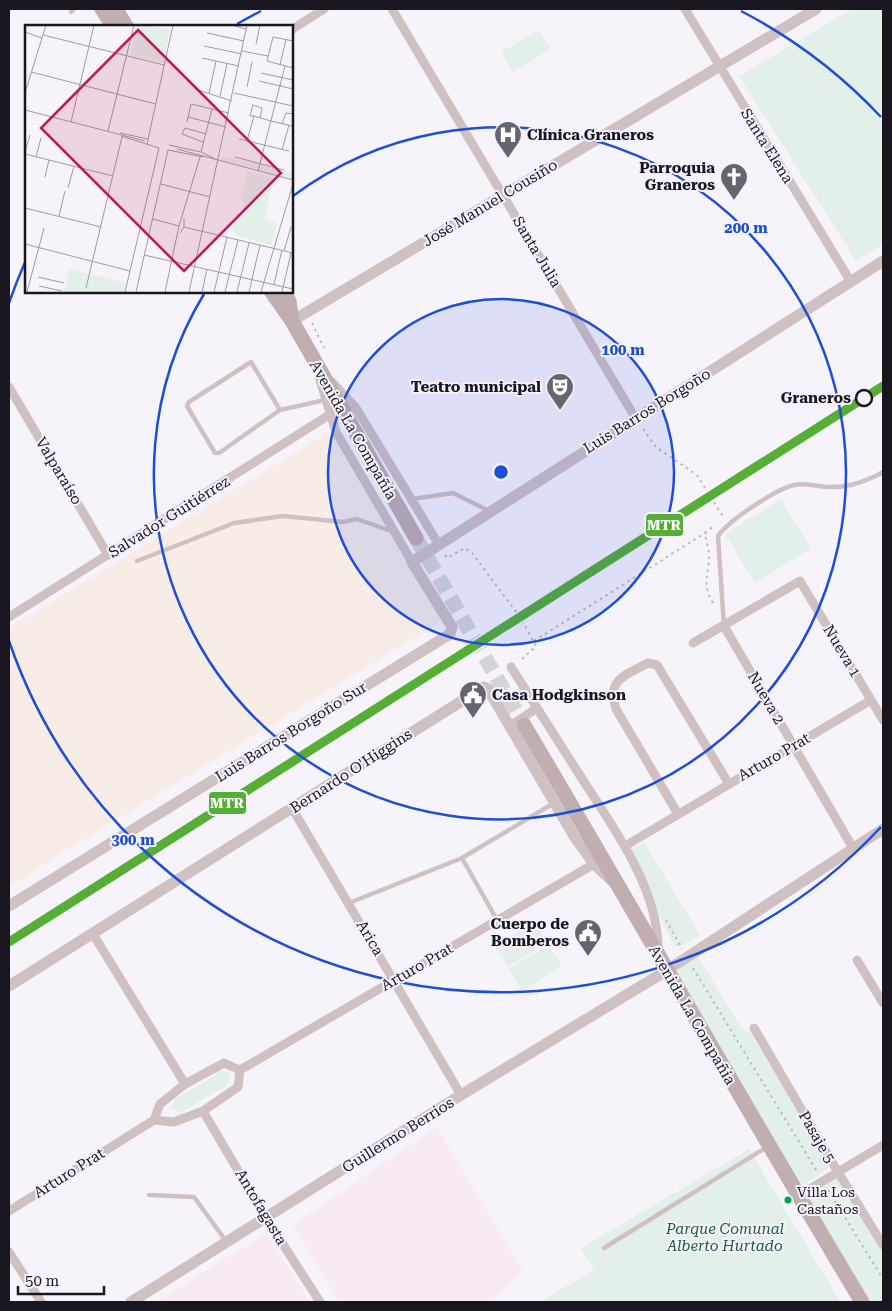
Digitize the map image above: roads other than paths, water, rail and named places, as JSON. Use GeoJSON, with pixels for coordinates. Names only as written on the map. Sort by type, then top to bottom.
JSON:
{"type":"FeatureCollection","features":[{"type":"Feature","properties":{"kind":"main road"},"geometry":{"type":"LineString","coordinates":[[102,9],[112,25]]}},
{"type":"Feature","properties":{"kind":"main road"},"geometry":{"type":"LineString","coordinates":[[116,9],[125,25]]}},
{"type":"Feature","properties":{"kind":"main road","name":"Avenida La Compañía"},"geometry":{"type":"LineString","coordinates":[[272,292],[292,321],[416,538]]}},
{"type":"Feature","properties":{"kind":"main road","name":"Avenida La Compañía"},"geometry":{"type":"LineString","coordinates":[[284,292],[289,301],[292,321]]}},
{"type":"Feature","properties":{"kind":"main road","name":"Avenida La Compañía"},"geometry":{"type":"LineString","coordinates":[[517,726],[621,890],[768,1147],[862,1302]]}},
{"type":"Feature","properties":{"kind":"street"},"geometry":{"type":"LineString","coordinates":[[292,29],[324,9]]}},
{"type":"Feature","properties":{"kind":"street","name":"Santa Julia"},"geometry":{"type":"LineString","coordinates":[[392,9],[636,419]]}},
{"type":"Feature","properties":{"kind":"street","name":"Santa Elena"},"geometry":{"type":"LineString","coordinates":[[685,9],[851,282]]}},
{"type":"Feature","properties":{"kind":"street","name":"José Manuel Cousiño"},"geometry":{"type":"LineString","coordinates":[[292,321],[816,9]]}},
{"type":"Feature","properties":{"kind":"street","name":"Luis Barros Borgoño"},"geometry":{"type":"LineString","coordinates":[[412,562],[883,261]]}},
{"type":"Feature","properties":{"kind":"street"},"geometry":{"type":"LineString","coordinates":[[316,365],[329,415],[336,432],[412,562]]}},
{"type":"Feature","properties":{"kind":"street"},"geometry":{"type":"LineString","coordinates":[[316,365],[356,408],[438,545]]}},
{"type":"Feature","properties":{"kind":"street","name":"Valparaíso"},"geometry":{"type":"LineString","coordinates":[[9,386],[108,555]]}},
{"type":"Feature","properties":{"kind":"street","name":"Salvador Guitiérrez"},"geometry":{"type":"LineString","coordinates":[[9,617],[329,415]]}},
{"type":"Feature","properties":{"kind":"street","name":"Luis Barros Borgoño Sur"},"geometry":{"type":"LineString","coordinates":[[9,906],[450,634],[452,627],[412,562]]}},
{"type":"Feature","properties":{"kind":"street","name":"Nueva 1"},"geometry":{"type":"LineString","coordinates":[[724,626],[800,581],[883,720]]}},
{"type":"Feature","properties":{"kind":"street"},"geometry":{"type":"LineString","coordinates":[[693,643],[724,626]]}},
{"type":"Feature","properties":{"kind":"street","name":"Nueva 2"},"geometry":{"type":"LineString","coordinates":[[724,626],[853,848]]}},
{"type":"Feature","properties":{"kind":"street"},"geometry":{"type":"LineString","coordinates":[[678,814],[616,709],[612,694],[615,684],[620,679],[648,663],[657,665],[729,784]]}},
{"type":"Feature","properties":{"kind":"street"},"geometry":{"type":"LineString","coordinates":[[511,667],[625,846],[647,896],[658,930],[658,956]]}},
{"type":"Feature","properties":{"kind":"street","name":"Bernardo O'Higgins"},"geometry":{"type":"LineString","coordinates":[[9,986],[480,688],[488,689],[517,726],[554,803],[594,864],[621,890]]}},
{"type":"Feature","properties":{"kind":"street","name":"Arturo Prat"},"geometry":{"type":"LineString","coordinates":[[625,846],[871,700]]}},
{"type":"Feature","properties":{"kind":"street"},"geometry":{"type":"LineString","coordinates":[[517,726],[537,708]]}},
{"type":"Feature","properties":{"kind":"street","name":"Arica"},"geometry":{"type":"LineString","coordinates":[[292,808],[461,1095]]}},
{"type":"Feature","properties":{"kind":"street","name":"Guillermo Berrios"},"geometry":{"type":"LineString","coordinates":[[131,1302],[461,1095],[687,958],[883,828]]}},
{"type":"Feature","properties":{"kind":"street","name":"Arturo Prat"},"geometry":{"type":"LineString","coordinates":[[9,1211],[154,1120],[160,1104],[185,1084],[224,1063],[240,1070],[594,864]]}},
{"type":"Feature","properties":{"kind":"street"},"geometry":{"type":"LineString","coordinates":[[93,934],[185,1084]]}},
{"type":"Feature","properties":{"kind":"street"},"geometry":{"type":"LineString","coordinates":[[857,960],[883,1003]]}},
{"type":"Feature","properties":{"kind":"street","name":"Pasaje 5"},"geometry":{"type":"LineString","coordinates":[[754,1028],[883,1245]]}},
{"type":"Feature","properties":{"kind":"street"},"geometry":{"type":"LineString","coordinates":[[154,1120],[174,1122],[203,1111],[238,1087],[240,1070]]}},
{"type":"Feature","properties":{"kind":"street","name":"Antofagasta"},"geometry":{"type":"LineString","coordinates":[[203,1111],[266,1218],[320,1302]]}},
{"type":"Feature","properties":{"kind":"street"},"geometry":{"type":"LineString","coordinates":[[798,1196],[883,1146]]}},
{"type":"Feature","properties":{"kind":"street"},"geometry":{"type":"LineString","coordinates":[[9,1252],[41,1302]]}},
{"type":"Feature","properties":{"kind":"lane"},"geometry":{"type":"LineString","coordinates":[[280,410],[251,362],[189,402],[187,406],[215,453],[219,453],[280,410],[325,400]]}},
{"type":"Feature","properties":{"kind":"lane"},"geometry":{"type":"LineString","coordinates":[[724,626],[718,536],[725,525],[784,488],[796,484],[831,488],[856,484],[883,472]]}},
{"type":"Feature","properties":{"kind":"lane"},"geometry":{"type":"LineString","coordinates":[[411,499],[452,493],[490,512]]}},
{"type":"Feature","properties":{"kind":"lane"},"geometry":{"type":"LineString","coordinates":[[137,561],[234,523],[283,516],[343,522],[357,519],[395,533]]}},
{"type":"Feature","properties":{"kind":"lane"},"geometry":{"type":"LineString","coordinates":[[349,903],[462,858],[554,803]]}},
{"type":"Feature","properties":{"kind":"lane"},"geometry":{"type":"LineString","coordinates":[[462,858],[498,920]]}},
{"type":"Feature","properties":{"kind":"lane"},"geometry":{"type":"LineString","coordinates":[[604,1248],[768,1147]]}},
{"type":"Feature","properties":{"kind":"lane"},"geometry":{"type":"LineString","coordinates":[[149,1195],[194,1196],[226,1242]]}},
{"type":"Feature","properties":{"kind":"tunnel"},"geometry":{"type":"LineString","coordinates":[[416,538],[524,725]]}},
{"type":"Feature","properties":{"kind":"place","name":"Clínica Graneros"},"geometry":{"type":"Point","coordinates":[508,159]}},
{"type":"Feature","properties":{"kind":"place","name":"Parroquia Graneros"},"geometry":{"type":"Point","coordinates":[734,201]}},
{"type":"Feature","properties":{"kind":"place","name":"Graneros"},"geometry":{"type":"Point","coordinates":[864,398]}},
{"type":"Feature","properties":{"kind":"place","name":"Teatro municipal"},"geometry":{"type":"Point","coordinates":[560,411]}},
{"type":"Feature","properties":{"kind":"place","name":"Casa Hodgkinson"},"geometry":{"type":"Point","coordinates":[473,719]}},
{"type":"Feature","properties":{"kind":"place","name":"Cuerpo de Bomberos"},"geometry":{"type":"Point","coordinates":[588,957]}},
{"type":"Feature","properties":{"kind":"place","name":"Villa Los Castaños"},"geometry":{"type":"Point","coordinates":[788,1200]}},
{"type":"Feature","properties":{"kind":"park label","name":"Parque Comunal Alberto Hurtado"},"geometry":{"type":"Point","coordinates":[725,1238]}}]}
